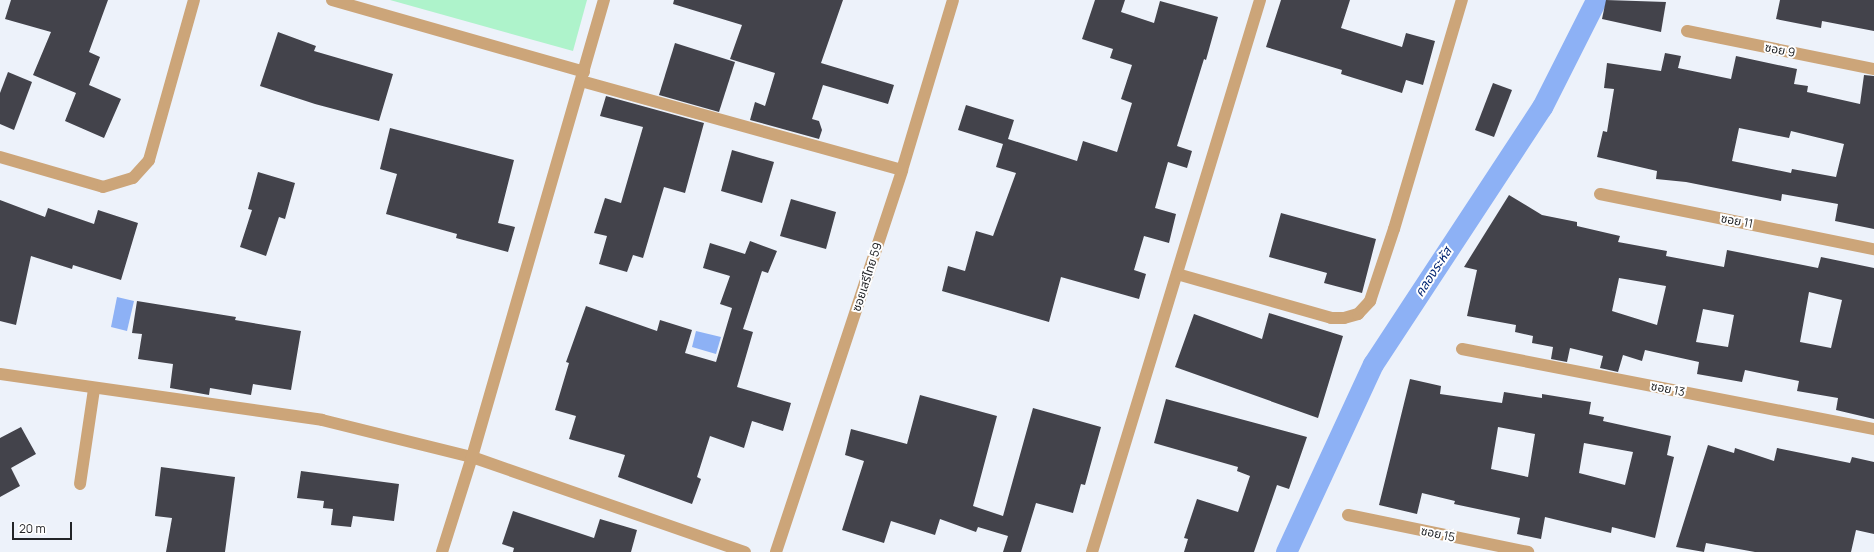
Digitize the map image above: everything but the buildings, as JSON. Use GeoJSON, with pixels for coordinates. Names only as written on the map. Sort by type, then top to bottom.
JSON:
{"type":"FeatureCollection","features":[{"type":"Feature","properties":{"kind":"street"},"geometry":{"type":"LineString","coordinates":[[0,157],[103,187],[133,178],[149,160],[194,0]]}},
{"type":"Feature","properties":{"kind":"street"},"geometry":{"type":"LineString","coordinates":[[332,0],[354,3],[583,76],[902,170]]}},
{"type":"Feature","properties":{"kind":"street"},"geometry":{"type":"LineString","coordinates":[[442,552],[472,457],[604,0]]}},
{"type":"Feature","properties":{"kind":"street","name":"ซอยเสรีไทย 59"},"geometry":{"type":"LineString","coordinates":[[776,552],[902,170],[954,0]]}},
{"type":"Feature","properties":{"kind":"street"},"geometry":{"type":"LineString","coordinates":[[1092,552],[1260,0]]}},
{"type":"Feature","properties":{"kind":"street"},"geometry":{"type":"LineString","coordinates":[[1177,274],[1331,318],[1344,318],[1358,314],[1370,301],[1394,229],[1462,0]]}},
{"type":"Feature","properties":{"kind":"street","name":"ซอย 9"},"geometry":{"type":"LineString","coordinates":[[1686,31],[1874,69]]}},
{"type":"Feature","properties":{"kind":"street","name":"ซอย 11"},"geometry":{"type":"LineString","coordinates":[[1600,194],[1874,249]]}},
{"type":"Feature","properties":{"kind":"street","name":"ซอย 13"},"geometry":{"type":"LineString","coordinates":[[1462,349],[1874,429]]}},
{"type":"Feature","properties":{"kind":"street"},"geometry":{"type":"LineString","coordinates":[[0,374],[322,420],[472,457],[745,552]]}},
{"type":"Feature","properties":{"kind":"street"},"geometry":{"type":"LineString","coordinates":[[80,484],[94,388]]}},
{"type":"Feature","properties":{"kind":"street","name":"ซอย 15"},"geometry":{"type":"LineString","coordinates":[[1348,515],[1528,552]]}},
{"type":"Feature","properties":{"kind":"green space"},"geometry":{"type":"Polygon","coordinates":[[[390,0],[587,0],[573,51],[390,0]]]}},
{"type":"Feature","properties":{"kind":"water"},"geometry":{"type":"Polygon","coordinates":[[[117,297],[134,301],[127,331],[111,327],[117,297]]]}},
{"type":"Feature","properties":{"kind":"water"},"geometry":{"type":"Polygon","coordinates":[[[696,331],[721,337],[716,354],[692,347],[696,331]]]}},
{"type":"Feature","properties":{"kind":"waterway","name":"คลองระหัส"},"geometry":{"type":"LineString","coordinates":[[1286,552],[1373,364],[1542,107],[1596,0]]}}]}
